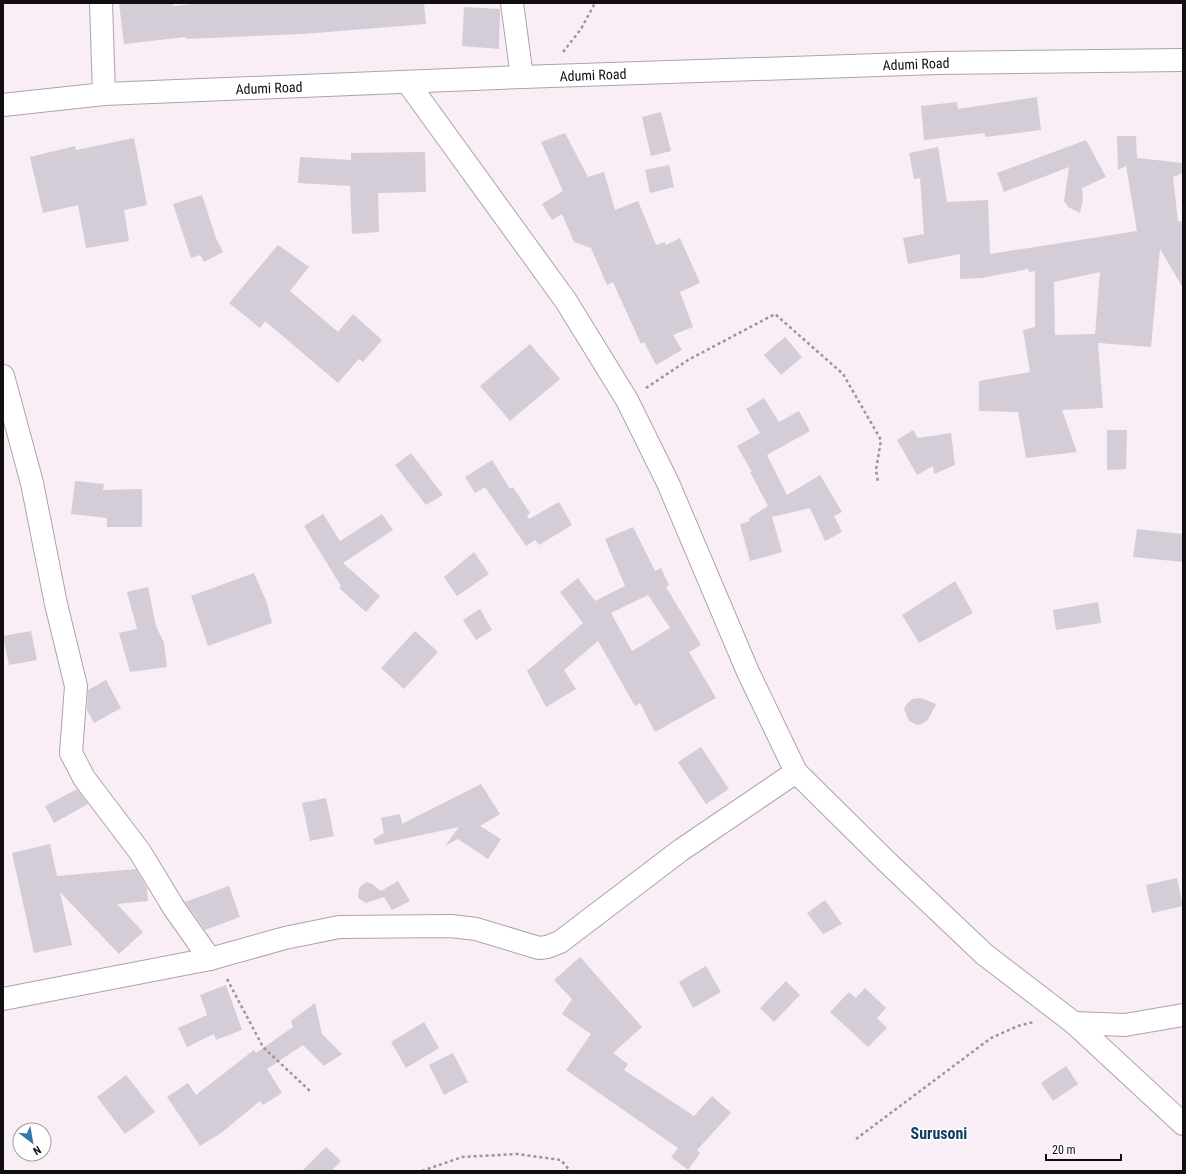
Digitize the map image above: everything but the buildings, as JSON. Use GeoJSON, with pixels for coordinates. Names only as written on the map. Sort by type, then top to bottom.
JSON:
{"type":"FeatureCollection","features":[{"type":"Feature","properties":{"kind":"street"},"geometry":{"type":"LineString","coordinates":[[101,3],[104,94]]}},
{"type":"Feature","properties":{"kind":"street"},"geometry":{"type":"LineString","coordinates":[[512,3],[522,77]]}},
{"type":"Feature","properties":{"kind":"street","name":"Adumi Road"},"geometry":{"type":"LineString","coordinates":[[3,105],[104,94],[408,83],[522,77],[937,63],[1183,60]]}},
{"type":"Feature","properties":{"kind":"street"},"geometry":{"type":"LineString","coordinates":[[408,83],[566,302],[627,400],[668,483],[748,672],[796,772],[887,862],[984,954],[1074,1023],[1183,1124]]}},
{"type":"Feature","properties":{"kind":"street"},"geometry":{"type":"LineString","coordinates":[[3,376],[32,484],[56,604],[76,686],[72,752],[84,778],[140,852],[174,908],[210,960]]}},
{"type":"Feature","properties":{"kind":"street"},"geometry":{"type":"LineString","coordinates":[[3,999],[210,960],[285,938],[339,927],[451,926],[476,929],[531,946],[547,947],[560,942],[681,850],[796,772]]}},
{"type":"Feature","properties":{"kind":"street"},"geometry":{"type":"LineString","coordinates":[[1074,1023],[1125,1025],[1183,1015]]}},
{"type":"Feature","properties":{"kind":"path"},"geometry":{"type":"LineString","coordinates":[[545,77],[580,29],[595,3]]}},
{"type":"Feature","properties":{"kind":"path"},"geometry":{"type":"LineString","coordinates":[[627,400],[688,360],[775,314],[843,374],[881,440],[876,470],[878,482]]}},
{"type":"Feature","properties":{"kind":"path"},"geometry":{"type":"LineString","coordinates":[[210,960],[223,972],[262,1047],[311,1092]]}},
{"type":"Feature","properties":{"kind":"path"},"geometry":{"type":"LineString","coordinates":[[856,1139],[991,1038],[1018,1026],[1039,1020],[1074,1023]]}},
{"type":"Feature","properties":{"kind":"path"},"geometry":{"type":"LineString","coordinates":[[422,1171],[462,1157],[517,1154],[561,1160],[570,1171]]}},
{"type":"Feature","properties":{"kind":"district","name":"Surusoni"},"geometry":{"type":"Point","coordinates":[939,1133]}}]}
